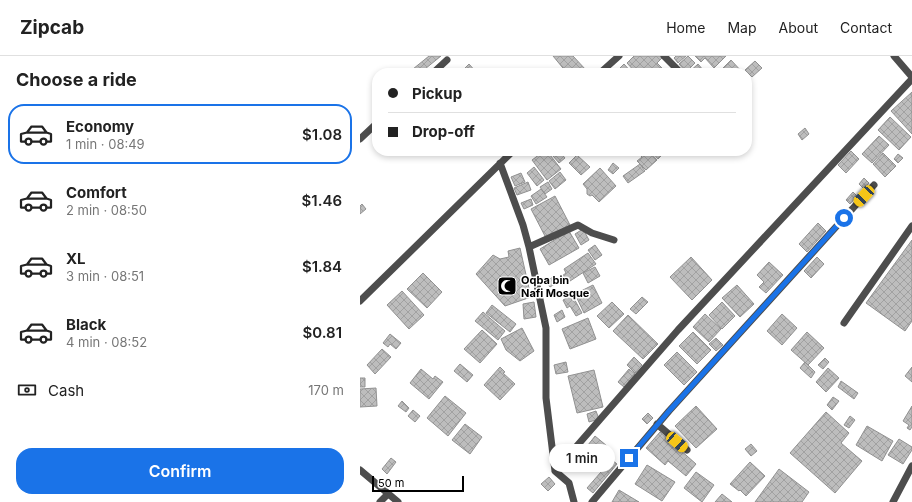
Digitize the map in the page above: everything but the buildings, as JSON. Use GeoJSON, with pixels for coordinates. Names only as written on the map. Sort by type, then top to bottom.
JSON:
{"type":"FeatureCollection","features":[{"type":"Feature","properties":{"kind":"street"},"geometry":{"type":"LineString","coordinates":[[606,68],[619,56]]}},
{"type":"Feature","properties":{"kind":"street"},"geometry":{"type":"LineString","coordinates":[[664,56],[676,68]]}},
{"type":"Feature","properties":{"kind":"street"},"geometry":{"type":"LineString","coordinates":[[555,470],[678,330],[912,78],[894,56]]}},
{"type":"Feature","properties":{"kind":"street"},"geometry":{"type":"LineString","coordinates":[[438,68],[447,60]]}},
{"type":"Feature","properties":{"kind":"street"},"geometry":{"type":"LineString","coordinates":[[360,138],[372,127]]}},
{"type":"Feature","properties":{"kind":"street"},"geometry":{"type":"LineString","coordinates":[[360,301],[508,156]]}},
{"type":"Feature","properties":{"kind":"street"},"geometry":{"type":"LineString","coordinates":[[500,163],[523,225],[546,328],[546,398],[555,470],[569,483],[574,502]]}},
{"type":"Feature","properties":{"kind":"street"},"geometry":{"type":"LineString","coordinates":[[592,502],[657,424],[874,185]]}},
{"type":"Feature","properties":{"kind":"street"},"geometry":{"type":"LineString","coordinates":[[529,247],[578,225],[592,233],[614,240]]}},
{"type":"Feature","properties":{"kind":"street"},"geometry":{"type":"LineString","coordinates":[[844,323],[912,226]]}},
{"type":"Feature","properties":{"kind":"street"},"geometry":{"type":"LineString","coordinates":[[657,424],[687,450]]}},
{"type":"Feature","properties":{"kind":"street"},"geometry":{"type":"LineString","coordinates":[[893,502],[912,466]]}},
{"type":"Feature","properties":{"kind":"street"},"geometry":{"type":"LineString","coordinates":[[360,470],[398,502]]}},
{"type":"Feature","properties":{"kind":"street"},"geometry":{"type":"LineString","coordinates":[[380,502],[388,494]]}},
{"type":"Feature","properties":{"kind":"place","name":"Oqba bin Nafi Mosque"},"geometry":{"type":"Point","coordinates":[507,286]}},
{"type":"Feature","properties":{"kind":"route"},"geometry":{"type":"LineString","coordinates":[[629,458],[669,411],[844,218]]}}]}
